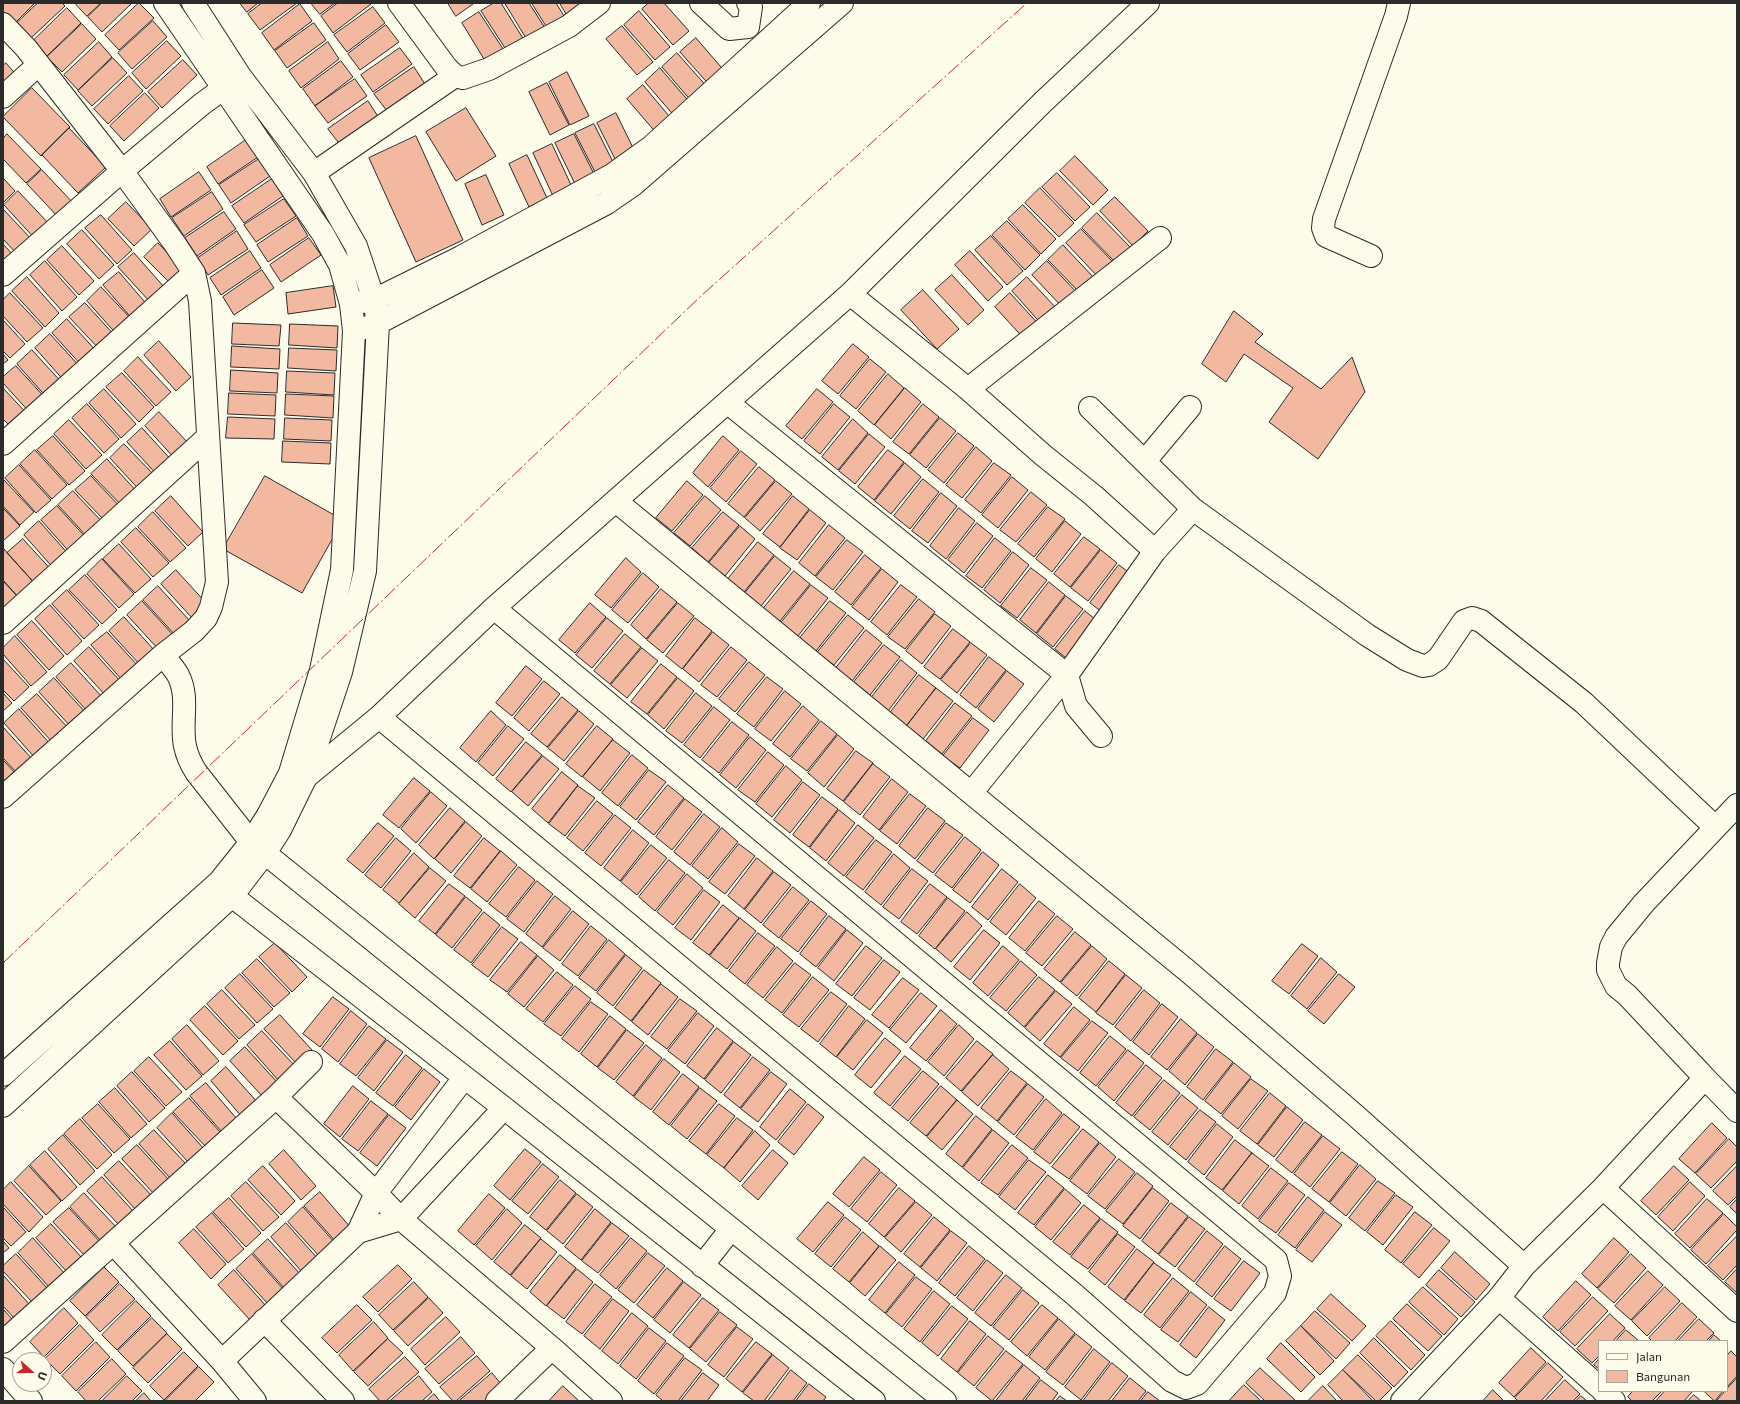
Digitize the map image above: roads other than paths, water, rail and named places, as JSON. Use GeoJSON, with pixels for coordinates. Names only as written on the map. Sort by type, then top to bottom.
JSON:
{"type":"FeatureCollection","features":[{"type":"Feature","properties":{"kind":"street"},"geometry":{"type":"LineString","coordinates":[[3,1106],[225,889],[258,847],[268,816],[298,775],[341,672],[365,571],[378,323],[374,300],[356,246],[314,173],[232,82],[165,3]]}},
{"type":"Feature","properties":{"kind":"street"},"geometry":{"type":"LineString","coordinates":[[192,3],[232,82],[340,265],[351,304],[354,332],[342,570],[298,775]]}},
{"type":"Feature","properties":{"kind":"street"},"geometry":{"type":"LineString","coordinates":[[399,3],[454,76],[463,78],[489,69],[569,26],[599,3]]}},
{"type":"Feature","properties":{"kind":"street"},"geometry":{"type":"LineString","coordinates":[[701,3],[729,29],[748,27]]}},
{"type":"Feature","properties":{"kind":"street"},"geometry":{"type":"LineString","coordinates":[[748,3],[751,7],[748,27],[770,53]]}},
{"type":"Feature","properties":{"kind":"street"},"geometry":{"type":"LineString","coordinates":[[351,304],[374,300],[466,266],[607,203],[633,185],[770,53],[809,3]]}},
{"type":"Feature","properties":{"kind":"street"},"geometry":{"type":"LineString","coordinates":[[770,53],[842,3]]}},
{"type":"Feature","properties":{"kind":"street"},"geometry":{"type":"LineString","coordinates":[[298,775],[379,717],[494,608],[616,502],[850,294],[1043,102],[1148,3]]}},
{"type":"Feature","properties":{"kind":"street"},"geometry":{"type":"LineString","coordinates":[[1371,256],[1326,236],[1323,228],[1324,219],[1396,16],[1399,3]]}},
{"type":"Feature","properties":{"kind":"street"},"geometry":{"type":"LineString","coordinates":[[3,24],[26,48],[122,171],[175,244],[194,273],[200,300],[216,558],[215,594],[206,618],[3,797]]}},
{"type":"Feature","properties":{"kind":"street"},"geometry":{"type":"LineString","coordinates":[[3,97],[38,65]]}},
{"type":"Feature","properties":{"kind":"street"},"geometry":{"type":"LineString","coordinates":[[314,173],[454,76]]}},
{"type":"Feature","properties":{"kind":"street"},"geometry":{"type":"LineString","coordinates":[[3,275],[122,171],[202,104],[232,82]]}},
{"type":"Feature","properties":{"kind":"street"},"geometry":{"type":"LineString","coordinates":[[968,389],[1160,238]]}},
{"type":"Feature","properties":{"kind":"street"},"geometry":{"type":"LineString","coordinates":[[354,332],[378,323],[466,266]]}},
{"type":"Feature","properties":{"kind":"street"},"geometry":{"type":"LineString","coordinates":[[3,444],[194,273]]}},
{"type":"Feature","properties":{"kind":"street"},"geometry":{"type":"LineString","coordinates":[[850,294],[968,389],[1043,455],[1094,496],[1155,551]]}},
{"type":"Feature","properties":{"kind":"street"},"geometry":{"type":"LineString","coordinates":[[728,402],[1067,675],[1076,706],[1101,736]]}},
{"type":"Feature","properties":{"kind":"street"},"geometry":{"type":"LineString","coordinates":[[1145,461],[1190,407]]}},
{"type":"Feature","properties":{"kind":"street"},"geometry":{"type":"LineString","coordinates":[[1090,408],[1193,509],[1366,635],[1416,664],[1423,666],[1429,665],[1438,659],[1464,621],[1472,618],[1481,621],[1584,703],[1715,827]]}},
{"type":"Feature","properties":{"kind":"street"},"geometry":{"type":"LineString","coordinates":[[4,619],[208,437]]}},
{"type":"Feature","properties":{"kind":"street"},"geometry":{"type":"LineString","coordinates":[[616,502],[972,792],[1254,1027],[1524,1266]]}},
{"type":"Feature","properties":{"kind":"street"},"geometry":{"type":"LineString","coordinates":[[972,792],[1067,675],[1155,551],[1193,509]]}},
{"type":"Feature","properties":{"kind":"street"},"geometry":{"type":"LineString","coordinates":[[379,717],[1075,1296],[1172,1381],[1186,1388],[1197,1384],[1275,1293],[1280,1276],[1276,1260],[494,608]]}},
{"type":"Feature","properties":{"kind":"street"},"geometry":{"type":"LineString","coordinates":[[163,655],[178,676],[182,689],[185,745],[189,759],[196,772],[258,847],[945,1401]]}},
{"type":"Feature","properties":{"kind":"street"},"geometry":{"type":"LineString","coordinates":[[1737,805],[1644,903],[1622,930],[1611,947],[1608,963],[1608,970],[1616,986],[1628,995],[1704,1078],[1737,1111]]}},
{"type":"Feature","properties":{"kind":"street"},"geometry":{"type":"LineString","coordinates":[[3,1076],[225,889]]}},
{"type":"Feature","properties":{"kind":"street"},"geometry":{"type":"LineString","coordinates":[[225,889],[874,1401]]}},
{"type":"Feature","properties":{"kind":"street"},"geometry":{"type":"LineString","coordinates":[[3,1342],[276,1097],[311,1062]]}},
{"type":"Feature","properties":{"kind":"street"},"geometry":{"type":"LineString","coordinates":[[222,1361],[358,1232],[376,1193],[464,1078]]}},
{"type":"Feature","properties":{"kind":"street"},"geometry":{"type":"LineString","coordinates":[[1402,1401],[1499,1298],[1524,1266],[1602,1188],[1704,1078]]}},
{"type":"Feature","properties":{"kind":"street"},"geometry":{"type":"LineString","coordinates":[[276,1097],[401,1219],[552,1348],[611,1401]]}},
{"type":"Feature","properties":{"kind":"street"},"geometry":{"type":"LineString","coordinates":[[358,1232],[401,1219],[504,1108]]}},
{"type":"Feature","properties":{"kind":"street"},"geometry":{"type":"LineString","coordinates":[[1602,1188],[1737,1311]]}},
{"type":"Feature","properties":{"kind":"street"},"geometry":{"type":"LineString","coordinates":[[702,1266],[731,1229]]}},
{"type":"Feature","properties":{"kind":"street"},"geometry":{"type":"LineString","coordinates":[[113,1243],[222,1361],[255,1401]]}},
{"type":"Feature","properties":{"kind":"street"},"geometry":{"type":"LineString","coordinates":[[1499,1298],[1598,1386]]}},
{"type":"Feature","properties":{"kind":"street"},"geometry":{"type":"LineString","coordinates":[[264,1320],[343,1401]]}},
{"type":"Feature","properties":{"kind":"street"},"geometry":{"type":"LineString","coordinates":[[497,1401],[552,1348]]}},
{"type":"Feature","properties":{"kind":"street"},"geometry":{"type":"LineString","coordinates":[[3,1370],[31,1401]]}},
{"type":"Feature","properties":{"kind":"street"},"geometry":{"type":"LineString","coordinates":[[1604,1392],[1614,1401]]}}]}
